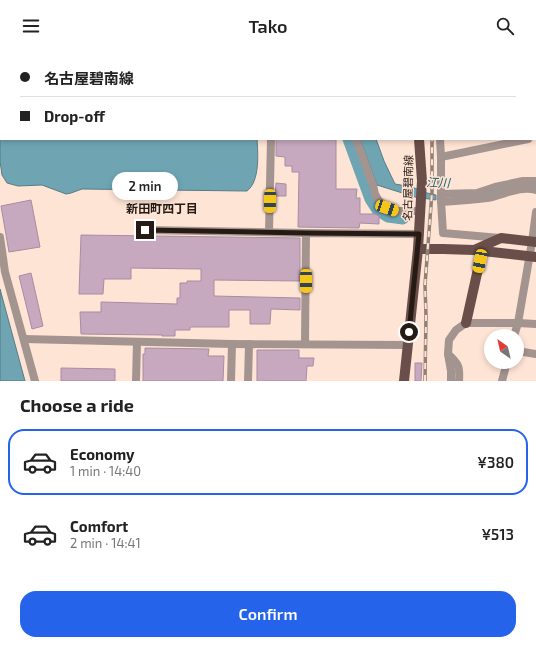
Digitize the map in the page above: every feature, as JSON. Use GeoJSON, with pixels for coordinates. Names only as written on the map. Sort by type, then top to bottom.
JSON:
{"type":"FeatureCollection","features":[{"type":"Feature","properties":{"kind":"main road","name":"名古屋碧南線"},"geometry":{"type":"LineString","coordinates":[[404,381],[421,211],[422,181],[419,140]]}},
{"type":"Feature","properties":{"kind":"main road"},"geometry":{"type":"LineString","coordinates":[[478,251],[501,238],[534,242]]}},
{"type":"Feature","properties":{"kind":"main road"},"geometry":{"type":"LineString","coordinates":[[418,249],[478,251],[533,256]]}},
{"type":"Feature","properties":{"kind":"main road"},"geometry":{"type":"LineString","coordinates":[[466,323],[478,251]]}},
{"type":"Feature","properties":{"kind":"street"},"geometry":{"type":"LineString","coordinates":[[269,232],[271,140]]}},
{"type":"Feature","properties":{"kind":"street"},"geometry":{"type":"LineString","coordinates":[[356,140],[375,194],[379,201],[387,208],[397,211],[421,211]]}},
{"type":"Feature","properties":{"kind":"street"},"geometry":{"type":"LineString","coordinates":[[440,140],[442,233],[501,238]]}},
{"type":"Feature","properties":{"kind":"street"},"geometry":{"type":"LineString","coordinates":[[441,157],[523,140]]}},
{"type":"Feature","properties":{"kind":"street"},"geometry":{"type":"LineString","coordinates":[[441,198],[477,193],[523,182],[536,181]]}},
{"type":"Feature","properties":{"kind":"street"},"geometry":{"type":"LineString","coordinates":[[441,198],[468,201],[528,188],[536,190]]}},
{"type":"Feature","properties":{"kind":"street"},"geometry":{"type":"LineString","coordinates":[[516,329],[533,256],[536,212]]}},
{"type":"Feature","properties":{"kind":"street"},"geometry":{"type":"LineString","coordinates":[[145,230],[419,234]]}},
{"type":"Feature","properties":{"kind":"street"},"geometry":{"type":"LineString","coordinates":[[305,344],[306,233]]}},
{"type":"Feature","properties":{"kind":"street"},"geometry":{"type":"LineString","coordinates":[[0,237],[5,272],[36,381]]}},
{"type":"Feature","properties":{"kind":"street"},"geometry":{"type":"LineString","coordinates":[[451,381],[452,372],[448,354],[449,340],[456,330],[466,323],[536,324]]}},
{"type":"Feature","properties":{"kind":"street"},"geometry":{"type":"LineString","coordinates":[[24,339],[232,344],[408,346]]}},
{"type":"Feature","properties":{"kind":"street"},"geometry":{"type":"LineString","coordinates":[[136,381],[137,342]]}},
{"type":"Feature","properties":{"kind":"street"},"geometry":{"type":"LineString","coordinates":[[231,381],[232,344]]}},
{"type":"Feature","properties":{"kind":"street"},"geometry":{"type":"LineString","coordinates":[[248,381],[249,344]]}},
{"type":"Feature","properties":{"kind":"street"},"geometry":{"type":"LineString","coordinates":[[524,352],[536,354]]}},
{"type":"Feature","properties":{"kind":"street"},"geometry":{"type":"LineString","coordinates":[[448,354],[460,369],[460,381]]}},
{"type":"Feature","properties":{"kind":"street"},"geometry":{"type":"LineString","coordinates":[[502,381],[505,369]]}},
{"type":"Feature","properties":{"kind":"water"},"geometry":{"type":"Polygon","coordinates":[[[0,140],[257,140],[258,152],[256,174],[251,187],[247,191],[82,189],[66,194],[42,185],[18,186],[7,183],[2,175],[0,140]]]}},
{"type":"Feature","properties":{"kind":"water"},"geometry":{"type":"Polygon","coordinates":[[[360,140],[376,140],[395,184],[412,187],[436,195],[436,200],[415,197],[377,185],[360,140]]]}},
{"type":"Feature","properties":{"kind":"water"},"geometry":{"type":"Polygon","coordinates":[[[0,289],[22,370],[25,381],[0,381],[0,289]]]}},
{"type":"Feature","properties":{"kind":"building"},"geometry":{"type":"Polygon","coordinates":[[[276,140],[336,140],[336,189],[357,189],[356,198],[360,198],[360,214],[375,214],[379,216],[379,224],[360,223],[359,228],[298,227],[299,172],[292,172],[292,166],[285,166],[285,157],[276,156],[276,140]]]}},
{"type":"Feature","properties":{"kind":"building"},"geometry":{"type":"Polygon","coordinates":[[[276,183],[286,184],[286,196],[275,196],[276,183]]]}},
{"type":"Feature","properties":{"kind":"building"},"geometry":{"type":"Polygon","coordinates":[[[31,200],[40,247],[9,252],[1,206],[31,200]]]}},
{"type":"Feature","properties":{"kind":"building"},"geometry":{"type":"Polygon","coordinates":[[[81,235],[300,238],[300,281],[214,280],[214,296],[300,298],[300,310],[271,309],[270,324],[250,324],[250,310],[229,310],[229,327],[190,327],[190,330],[175,330],[175,336],[81,334],[80,312],[101,312],[101,302],[177,304],[177,298],[180,298],[180,283],[187,283],[187,281],[201,281],[201,269],[131,268],[131,279],[104,279],[103,294],[79,294],[81,235]]]}},
{"type":"Feature","properties":{"kind":"building"},"geometry":{"type":"Polygon","coordinates":[[[31,273],[43,326],[32,329],[19,276],[31,273]]]}},
{"type":"Feature","properties":{"kind":"building"},"geometry":{"type":"Polygon","coordinates":[[[145,348],[209,349],[208,356],[224,356],[223,381],[143,381],[143,354],[145,354],[145,348]]]}},
{"type":"Feature","properties":{"kind":"building"},"geometry":{"type":"Polygon","coordinates":[[[257,350],[299,350],[299,358],[314,358],[313,366],[307,366],[306,381],[257,381],[257,350]]]}},
{"type":"Feature","properties":{"kind":"building"},"geometry":{"type":"Polygon","coordinates":[[[415,363],[422,363],[421,381],[415,381],[415,363]]]}},
{"type":"Feature","properties":{"kind":"building"},"geometry":{"type":"Polygon","coordinates":[[[61,368],[115,369],[115,381],[61,381],[61,368]]]}},
{"type":"Feature","properties":{"kind":"waterway"},"geometry":{"type":"LineString","coordinates":[[348,140],[370,199],[377,210],[388,217],[403,219]]}},
{"type":"Feature","properties":{"kind":"waterway","name":"江川"},"geometry":{"type":"LineString","coordinates":[[480,195],[525,184],[536,185]]}},
{"type":"Feature","properties":{"kind":"railway"},"geometry":{"type":"LineString","coordinates":[[425,381],[425,285],[432,192],[432,140]]}},
{"type":"Feature","properties":{"kind":"district","name":"新田町四丁目"},"geometry":{"type":"Point","coordinates":[162,209]}},
{"type":"Feature","properties":{"kind":"route"},"geometry":{"type":"LineString","coordinates":[[145,230],[419,234],[409,332]]}}]}
